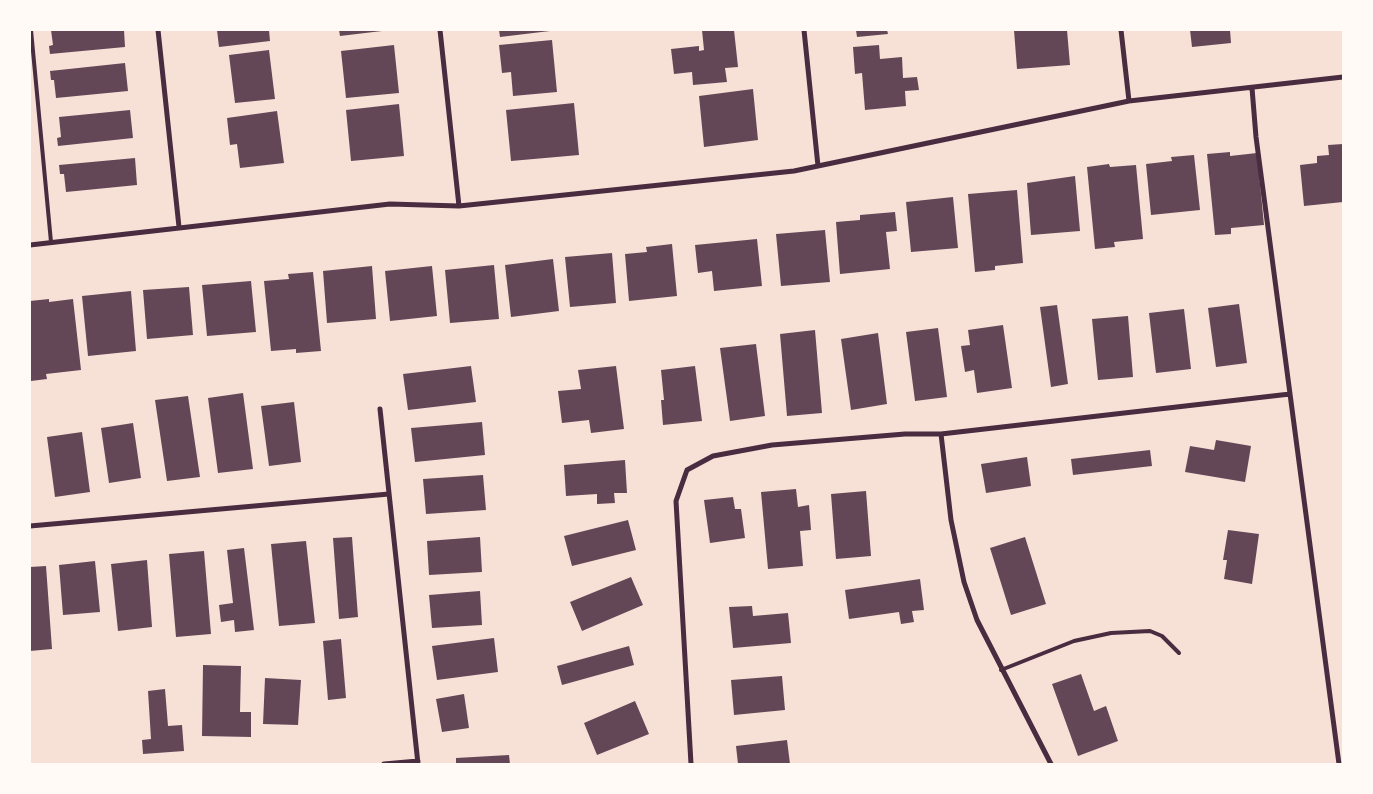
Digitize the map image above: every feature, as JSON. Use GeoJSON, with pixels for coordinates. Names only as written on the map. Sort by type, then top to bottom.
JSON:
{"type":"FeatureCollection","features":[{"type":"Feature","properties":{"kind":"street"},"geometry":{"type":"LineString","coordinates":[[158,30],[179,228]]}},
{"type":"Feature","properties":{"kind":"street"},"geometry":{"type":"LineString","coordinates":[[440,30],[458,206]]}},
{"type":"Feature","properties":{"kind":"street"},"geometry":{"type":"LineString","coordinates":[[804,30],[818,166]]}},
{"type":"Feature","properties":{"kind":"street"},"geometry":{"type":"LineString","coordinates":[[1121,30],[1129,100]]}},
{"type":"Feature","properties":{"kind":"street"},"geometry":{"type":"LineString","coordinates":[[30,245],[390,204],[458,206],[794,171],[1129,100],[1343,77]]}},
{"type":"Feature","properties":{"kind":"street"},"geometry":{"type":"LineString","coordinates":[[1252,88],[1256,137],[1339,764]]}},
{"type":"Feature","properties":{"kind":"street"},"geometry":{"type":"LineString","coordinates":[[690,764],[676,501],[687,470],[713,456],[772,445],[905,434],[942,434],[1290,394]]}},
{"type":"Feature","properties":{"kind":"street"},"geometry":{"type":"LineString","coordinates":[[380,409],[418,762],[384,764]]}},
{"type":"Feature","properties":{"kind":"street"},"geometry":{"type":"LineString","coordinates":[[942,434],[951,520],[964,582],[976,620],[1051,764]]}},
{"type":"Feature","properties":{"kind":"street"},"geometry":{"type":"LineString","coordinates":[[30,526],[389,494]]}},
{"type":"Feature","properties":{"kind":"lane"},"geometry":{"type":"LineString","coordinates":[[31,30],[51,242]]}},
{"type":"Feature","properties":{"kind":"lane"},"geometry":{"type":"LineString","coordinates":[[1001,670],[1074,641],[1111,633],[1150,631],[1162,636],[1179,653]]}},
{"type":"Feature","properties":{"kind":"building"},"geometry":{"type":"Polygon","coordinates":[[[51,30],[124,30],[125,47],[50,54],[49,46],[53,45],[51,30]]]}},
{"type":"Feature","properties":{"kind":"building"},"geometry":{"type":"Polygon","coordinates":[[[217,30],[269,30],[270,41],[219,47],[217,30]]]}},
{"type":"Feature","properties":{"kind":"building"},"geometry":{"type":"Polygon","coordinates":[[[339,30],[382,30],[382,31],[340,36],[339,30]]]}},
{"type":"Feature","properties":{"kind":"building"},"geometry":{"type":"Polygon","coordinates":[[[499,30],[550,30],[550,31],[500,37],[499,30]]]}},
{"type":"Feature","properties":{"kind":"building"},"geometry":{"type":"Polygon","coordinates":[[[702,30],[734,30],[738,67],[725,68],[727,82],[693,85],[692,72],[674,74],[671,49],[699,46],[699,51],[704,50],[702,30]]]}},
{"type":"Feature","properties":{"kind":"building"},"geometry":{"type":"Polygon","coordinates":[[[856,30],[887,30],[888,34],[857,37],[856,30]]]}},
{"type":"Feature","properties":{"kind":"building"},"geometry":{"type":"Polygon","coordinates":[[[1014,30],[1067,30],[1070,65],[1017,69],[1014,30]]]}},
{"type":"Feature","properties":{"kind":"building"},"geometry":{"type":"Polygon","coordinates":[[[1190,30],[1230,30],[1231,43],[1192,47],[1190,30]]]}},
{"type":"Feature","properties":{"kind":"building"},"geometry":{"type":"Polygon","coordinates":[[[552,40],[557,92],[513,96],[511,72],[502,73],[499,45],[552,40]]]}},
{"type":"Feature","properties":{"kind":"building"},"geometry":{"type":"Polygon","coordinates":[[[394,45],[399,93],[346,98],[341,51],[394,45]]]}},
{"type":"Feature","properties":{"kind":"building"},"geometry":{"type":"Polygon","coordinates":[[[879,45],[880,59],[902,57],[903,78],[917,77],[919,90],[905,91],[906,106],[865,110],[862,73],[855,74],[853,47],[879,45]]]}},
{"type":"Feature","properties":{"kind":"building"},"geometry":{"type":"Polygon","coordinates":[[[269,50],[275,99],[235,103],[229,55],[269,50]]]}},
{"type":"Feature","properties":{"kind":"building"},"geometry":{"type":"Polygon","coordinates":[[[125,63],[128,91],[56,98],[54,80],[51,80],[50,71],[125,63]]]}},
{"type":"Feature","properties":{"kind":"building"},"geometry":{"type":"Polygon","coordinates":[[[753,89],[758,140],[704,147],[699,96],[753,89]]]}},
{"type":"Feature","properties":{"kind":"building"},"geometry":{"type":"Polygon","coordinates":[[[574,103],[579,155],[511,161],[506,110],[574,103]]]}},
{"type":"Feature","properties":{"kind":"building"},"geometry":{"type":"Polygon","coordinates":[[[399,104],[404,156],[351,161],[346,110],[399,104]]]}},
{"type":"Feature","properties":{"kind":"building"},"geometry":{"type":"Polygon","coordinates":[[[130,110],[133,138],[58,146],[57,138],[61,137],[59,117],[130,110]]]}},
{"type":"Feature","properties":{"kind":"building"},"geometry":{"type":"Polygon","coordinates":[[[277,111],[284,163],[240,168],[237,144],[230,145],[227,118],[277,111]]]}},
{"type":"Feature","properties":{"kind":"building"},"geometry":{"type":"Polygon","coordinates":[[[1343,144],[1343,202],[1304,206],[1300,165],[1317,163],[1317,156],[1329,155],[1328,145],[1343,144]]]}},
{"type":"Feature","properties":{"kind":"building"},"geometry":{"type":"Polygon","coordinates":[[[1230,152],[1230,156],[1257,153],[1264,225],[1231,228],[1231,234],[1215,235],[1207,154],[1230,152]]]}},
{"type":"Feature","properties":{"kind":"building"},"geometry":{"type":"Polygon","coordinates":[[[1194,155],[1200,210],[1151,215],[1146,164],[1172,161],[1171,157],[1194,155]]]}},
{"type":"Feature","properties":{"kind":"building"},"geometry":{"type":"Polygon","coordinates":[[[135,158],[137,185],[66,192],[64,174],[60,174],[59,165],[135,158]]]}},
{"type":"Feature","properties":{"kind":"building"},"geometry":{"type":"Polygon","coordinates":[[[1109,164],[1110,167],[1136,165],[1143,239],[1114,242],[1115,247],[1095,249],[1087,167],[1109,164]]]}},
{"type":"Feature","properties":{"kind":"building"},"geometry":{"type":"Polygon","coordinates":[[[1075,176],[1080,231],[1031,235],[1027,183],[1075,176]]]}},
{"type":"Feature","properties":{"kind":"building"},"geometry":{"type":"Polygon","coordinates":[[[1017,190],[1023,263],[995,266],[995,270],[975,272],[968,194],[1017,190]]]}},
{"type":"Feature","properties":{"kind":"building"},"geometry":{"type":"Polygon","coordinates":[[[953,197],[958,248],[911,252],[906,202],[953,197]]]}},
{"type":"Feature","properties":{"kind":"building"},"geometry":{"type":"Polygon","coordinates":[[[895,212],[897,231],[886,232],[890,269],[840,274],[836,222],[860,220],[860,215],[895,212]]]}},
{"type":"Feature","properties":{"kind":"building"},"geometry":{"type":"Polygon","coordinates":[[[825,230],[830,282],[781,286],[776,234],[825,230]]]}},
{"type":"Feature","properties":{"kind":"building"},"geometry":{"type":"Polygon","coordinates":[[[757,239],[762,286],[714,291],[712,271],[698,273],[695,245],[757,239]]]}},
{"type":"Feature","properties":{"kind":"building"},"geometry":{"type":"Polygon","coordinates":[[[672,244],[677,296],[629,301],[625,254],[647,252],[646,247],[672,244]]]}},
{"type":"Feature","properties":{"kind":"building"},"geometry":{"type":"Polygon","coordinates":[[[612,253],[616,303],[570,307],[565,257],[612,253]]]}},
{"type":"Feature","properties":{"kind":"building"},"geometry":{"type":"Polygon","coordinates":[[[553,259],[559,311],[511,317],[505,265],[553,259]]]}},
{"type":"Feature","properties":{"kind":"building"},"geometry":{"type":"Polygon","coordinates":[[[494,265],[499,319],[450,323],[445,270],[494,265]]]}},
{"type":"Feature","properties":{"kind":"building"},"geometry":{"type":"Polygon","coordinates":[[[372,266],[376,319],[327,323],[323,271],[372,266]]]}},
{"type":"Feature","properties":{"kind":"building"},"geometry":{"type":"Polygon","coordinates":[[[432,266],[437,316],[390,321],[385,271],[432,266]]]}},
{"type":"Feature","properties":{"kind":"building"},"geometry":{"type":"Polygon","coordinates":[[[313,272],[321,351],[296,353],[296,349],[271,351],[264,281],[289,279],[288,274],[313,272]]]}},
{"type":"Feature","properties":{"kind":"building"},"geometry":{"type":"Polygon","coordinates":[[[251,281],[256,332],[207,336],[202,285],[251,281]]]}},
{"type":"Feature","properties":{"kind":"building"},"geometry":{"type":"Polygon","coordinates":[[[189,287],[193,335],[147,339],[143,290],[189,287]]]}},
{"type":"Feature","properties":{"kind":"building"},"geometry":{"type":"Polygon","coordinates":[[[131,291],[136,351],[88,356],[82,296],[131,291]]]}},
{"type":"Feature","properties":{"kind":"building"},"geometry":{"type":"Polygon","coordinates":[[[49,299],[49,302],[73,299],[81,370],[46,374],[47,379],[31,381],[30,301],[49,299]]]}},
{"type":"Feature","properties":{"kind":"building"},"geometry":{"type":"Polygon","coordinates":[[[1239,304],[1247,363],[1216,367],[1208,308],[1239,304]]]}},
{"type":"Feature","properties":{"kind":"building"},"geometry":{"type":"Polygon","coordinates":[[[1057,305],[1068,384],[1051,387],[1040,307],[1057,305]]]}},
{"type":"Feature","properties":{"kind":"building"},"geometry":{"type":"Polygon","coordinates":[[[1184,309],[1191,369],[1156,373],[1149,313],[1184,309]]]}},
{"type":"Feature","properties":{"kind":"building"},"geometry":{"type":"Polygon","coordinates":[[[1128,316],[1133,377],[1098,380],[1092,319],[1128,316]]]}},
{"type":"Feature","properties":{"kind":"building"},"geometry":{"type":"Polygon","coordinates":[[[1003,325],[1012,388],[977,393],[974,370],[965,372],[961,346],[970,345],[968,330],[1003,325]]]}},
{"type":"Feature","properties":{"kind":"building"},"geometry":{"type":"Polygon","coordinates":[[[938,328],[947,397],[915,401],[906,332],[938,328]]]}},
{"type":"Feature","properties":{"kind":"building"},"geometry":{"type":"Polygon","coordinates":[[[815,330],[822,413],[787,416],[780,334],[815,330]]]}},
{"type":"Feature","properties":{"kind":"building"},"geometry":{"type":"Polygon","coordinates":[[[878,333],[887,404],[851,410],[841,339],[878,333]]]}},
{"type":"Feature","properties":{"kind":"building"},"geometry":{"type":"Polygon","coordinates":[[[756,344],[765,416],[730,421],[720,348],[756,344]]]}},
{"type":"Feature","properties":{"kind":"building"},"geometry":{"type":"Polygon","coordinates":[[[471,366],[476,402],[408,410],[403,374],[471,366]]]}},
{"type":"Feature","properties":{"kind":"building"},"geometry":{"type":"Polygon","coordinates":[[[616,366],[624,429],[591,433],[589,420],[562,423],[558,391],[581,389],[578,370],[616,366]]]}},
{"type":"Feature","properties":{"kind":"building"},"geometry":{"type":"Polygon","coordinates":[[[695,366],[702,421],[663,425],[661,400],[664,400],[661,370],[695,366]]]}},
{"type":"Feature","properties":{"kind":"building"},"geometry":{"type":"Polygon","coordinates":[[[243,393],[253,469],[218,473],[208,398],[243,393]]]}},
{"type":"Feature","properties":{"kind":"building"},"geometry":{"type":"Polygon","coordinates":[[[188,396],[200,477],[167,481],[155,400],[188,396]]]}},
{"type":"Feature","properties":{"kind":"building"},"geometry":{"type":"Polygon","coordinates":[[[294,402],[301,462],[269,466],[261,406],[294,402]]]}},
{"type":"Feature","properties":{"kind":"building"},"geometry":{"type":"Polygon","coordinates":[[[482,422],[485,455],[415,462],[411,428],[482,422]]]}},
{"type":"Feature","properties":{"kind":"building"},"geometry":{"type":"Polygon","coordinates":[[[133,423],[141,478],[109,483],[101,428],[133,423]]]}},
{"type":"Feature","properties":{"kind":"building"},"geometry":{"type":"Polygon","coordinates":[[[82,432],[90,492],[55,497],[47,437],[82,432]]]}},
{"type":"Feature","properties":{"kind":"building"},"geometry":{"type":"Polygon","coordinates":[[[1216,440],[1251,446],[1245,482],[1185,472],[1190,446],[1214,450],[1216,440]]]}},
{"type":"Feature","properties":{"kind":"building"},"geometry":{"type":"Polygon","coordinates":[[[1150,450],[1152,466],[1073,475],[1071,459],[1150,450]]]}},
{"type":"Feature","properties":{"kind":"building"},"geometry":{"type":"Polygon","coordinates":[[[1027,457],[1031,486],[986,493],[981,464],[1027,457]]]}},
{"type":"Feature","properties":{"kind":"building"},"geometry":{"type":"Polygon","coordinates":[[[625,460],[627,493],[614,493],[615,503],[597,504],[597,494],[566,496],[564,465],[625,460]]]}},
{"type":"Feature","properties":{"kind":"building"},"geometry":{"type":"Polygon","coordinates":[[[483,475],[486,510],[426,514],[423,479],[483,475]]]}},
{"type":"Feature","properties":{"kind":"building"},"geometry":{"type":"Polygon","coordinates":[[[796,489],[798,507],[809,505],[811,530],[800,531],[803,566],[768,569],[761,492],[796,489]]]}},
{"type":"Feature","properties":{"kind":"building"},"geometry":{"type":"Polygon","coordinates":[[[866,491],[871,556],[836,559],[831,494],[866,491]]]}},
{"type":"Feature","properties":{"kind":"building"},"geometry":{"type":"Polygon","coordinates":[[[733,497],[735,509],[741,509],[745,538],[710,543],[704,500],[733,497]]]}},
{"type":"Feature","properties":{"kind":"building"},"geometry":{"type":"Polygon","coordinates":[[[628,520],[636,550],[572,566],[564,536],[628,520]]]}},
{"type":"Feature","properties":{"kind":"building"},"geometry":{"type":"Polygon","coordinates":[[[1228,530],[1259,534],[1252,584],[1224,579],[1227,560],[1223,560],[1228,530]]]}},
{"type":"Feature","properties":{"kind":"building"},"geometry":{"type":"Polygon","coordinates":[[[352,537],[358,617],[339,619],[333,538],[352,537]]]}},
{"type":"Feature","properties":{"kind":"building"},"geometry":{"type":"Polygon","coordinates":[[[480,537],[482,572],[429,575],[427,541],[480,537]]]}},
{"type":"Feature","properties":{"kind":"building"},"geometry":{"type":"Polygon","coordinates":[[[1025,537],[1046,604],[1011,615],[990,548],[1025,537]]]}},
{"type":"Feature","properties":{"kind":"building"},"geometry":{"type":"Polygon","coordinates":[[[306,541],[315,623],[279,626],[271,544],[306,541]]]}},
{"type":"Feature","properties":{"kind":"building"},"geometry":{"type":"Polygon","coordinates":[[[244,548],[254,630],[235,632],[234,620],[221,622],[219,605],[233,603],[227,550],[244,548]]]}},
{"type":"Feature","properties":{"kind":"building"},"geometry":{"type":"Polygon","coordinates":[[[204,551],[211,634],[176,637],[169,554],[204,551]]]}},
{"type":"Feature","properties":{"kind":"building"},"geometry":{"type":"Polygon","coordinates":[[[147,560],[152,627],[118,631],[111,564],[147,560]]]}},
{"type":"Feature","properties":{"kind":"building"},"geometry":{"type":"Polygon","coordinates":[[[95,561],[100,612],[63,615],[59,565],[95,561]]]}},
{"type":"Feature","properties":{"kind":"building"},"geometry":{"type":"Polygon","coordinates":[[[46,566],[52,649],[30,651],[30,567],[46,566]]]}},
{"type":"Feature","properties":{"kind":"building"},"geometry":{"type":"Polygon","coordinates":[[[631,577],[643,605],[582,631],[570,602],[631,577]]]}},
{"type":"Feature","properties":{"kind":"building"},"geometry":{"type":"Polygon","coordinates":[[[920,579],[924,610],[912,611],[914,622],[901,624],[899,612],[849,619],[845,590],[920,579]]]}},
{"type":"Feature","properties":{"kind":"building"},"geometry":{"type":"Polygon","coordinates":[[[480,591],[482,625],[432,628],[429,595],[480,591]]]}},
{"type":"Feature","properties":{"kind":"building"},"geometry":{"type":"Polygon","coordinates":[[[752,606],[753,616],[788,613],[791,643],[733,648],[729,607],[752,606]]]}},
{"type":"Feature","properties":{"kind":"building"},"geometry":{"type":"Polygon","coordinates":[[[494,638],[498,672],[437,680],[432,646],[494,638]]]}},
{"type":"Feature","properties":{"kind":"building"},"geometry":{"type":"Polygon","coordinates":[[[341,639],[346,698],[328,700],[323,641],[341,639]]]}},
{"type":"Feature","properties":{"kind":"building"},"geometry":{"type":"Polygon","coordinates":[[[629,646],[634,665],[562,685],[557,666],[629,646]]]}},
{"type":"Feature","properties":{"kind":"building"},"geometry":{"type":"Polygon","coordinates":[[[203,665],[241,666],[240,712],[251,712],[251,737],[202,736],[203,665]]]}},
{"type":"Feature","properties":{"kind":"building"},"geometry":{"type":"Polygon","coordinates":[[[1081,674],[1094,711],[1106,706],[1118,741],[1078,756],[1052,684],[1081,674]]]}},
{"type":"Feature","properties":{"kind":"building"},"geometry":{"type":"Polygon","coordinates":[[[782,676],[785,710],[734,715],[731,680],[782,676]]]}},
{"type":"Feature","properties":{"kind":"building"},"geometry":{"type":"Polygon","coordinates":[[[265,678],[301,680],[298,725],[263,724],[265,678]]]}},
{"type":"Feature","properties":{"kind":"building"},"geometry":{"type":"Polygon","coordinates":[[[165,689],[168,726],[182,725],[184,751],[143,754],[142,740],[151,739],[148,691],[165,689]]]}},
{"type":"Feature","properties":{"kind":"building"},"geometry":{"type":"Polygon","coordinates":[[[464,694],[469,728],[442,732],[436,699],[464,694]]]}},
{"type":"Feature","properties":{"kind":"building"},"geometry":{"type":"Polygon","coordinates":[[[635,701],[649,734],[597,755],[584,723],[635,701]]]}},
{"type":"Feature","properties":{"kind":"building"},"geometry":{"type":"Polygon","coordinates":[[[787,740],[790,764],[738,764],[736,746],[787,740]]]}},
{"type":"Feature","properties":{"kind":"building"},"geometry":{"type":"Polygon","coordinates":[[[509,755],[510,764],[456,764],[456,758],[509,755]]]}}]}
